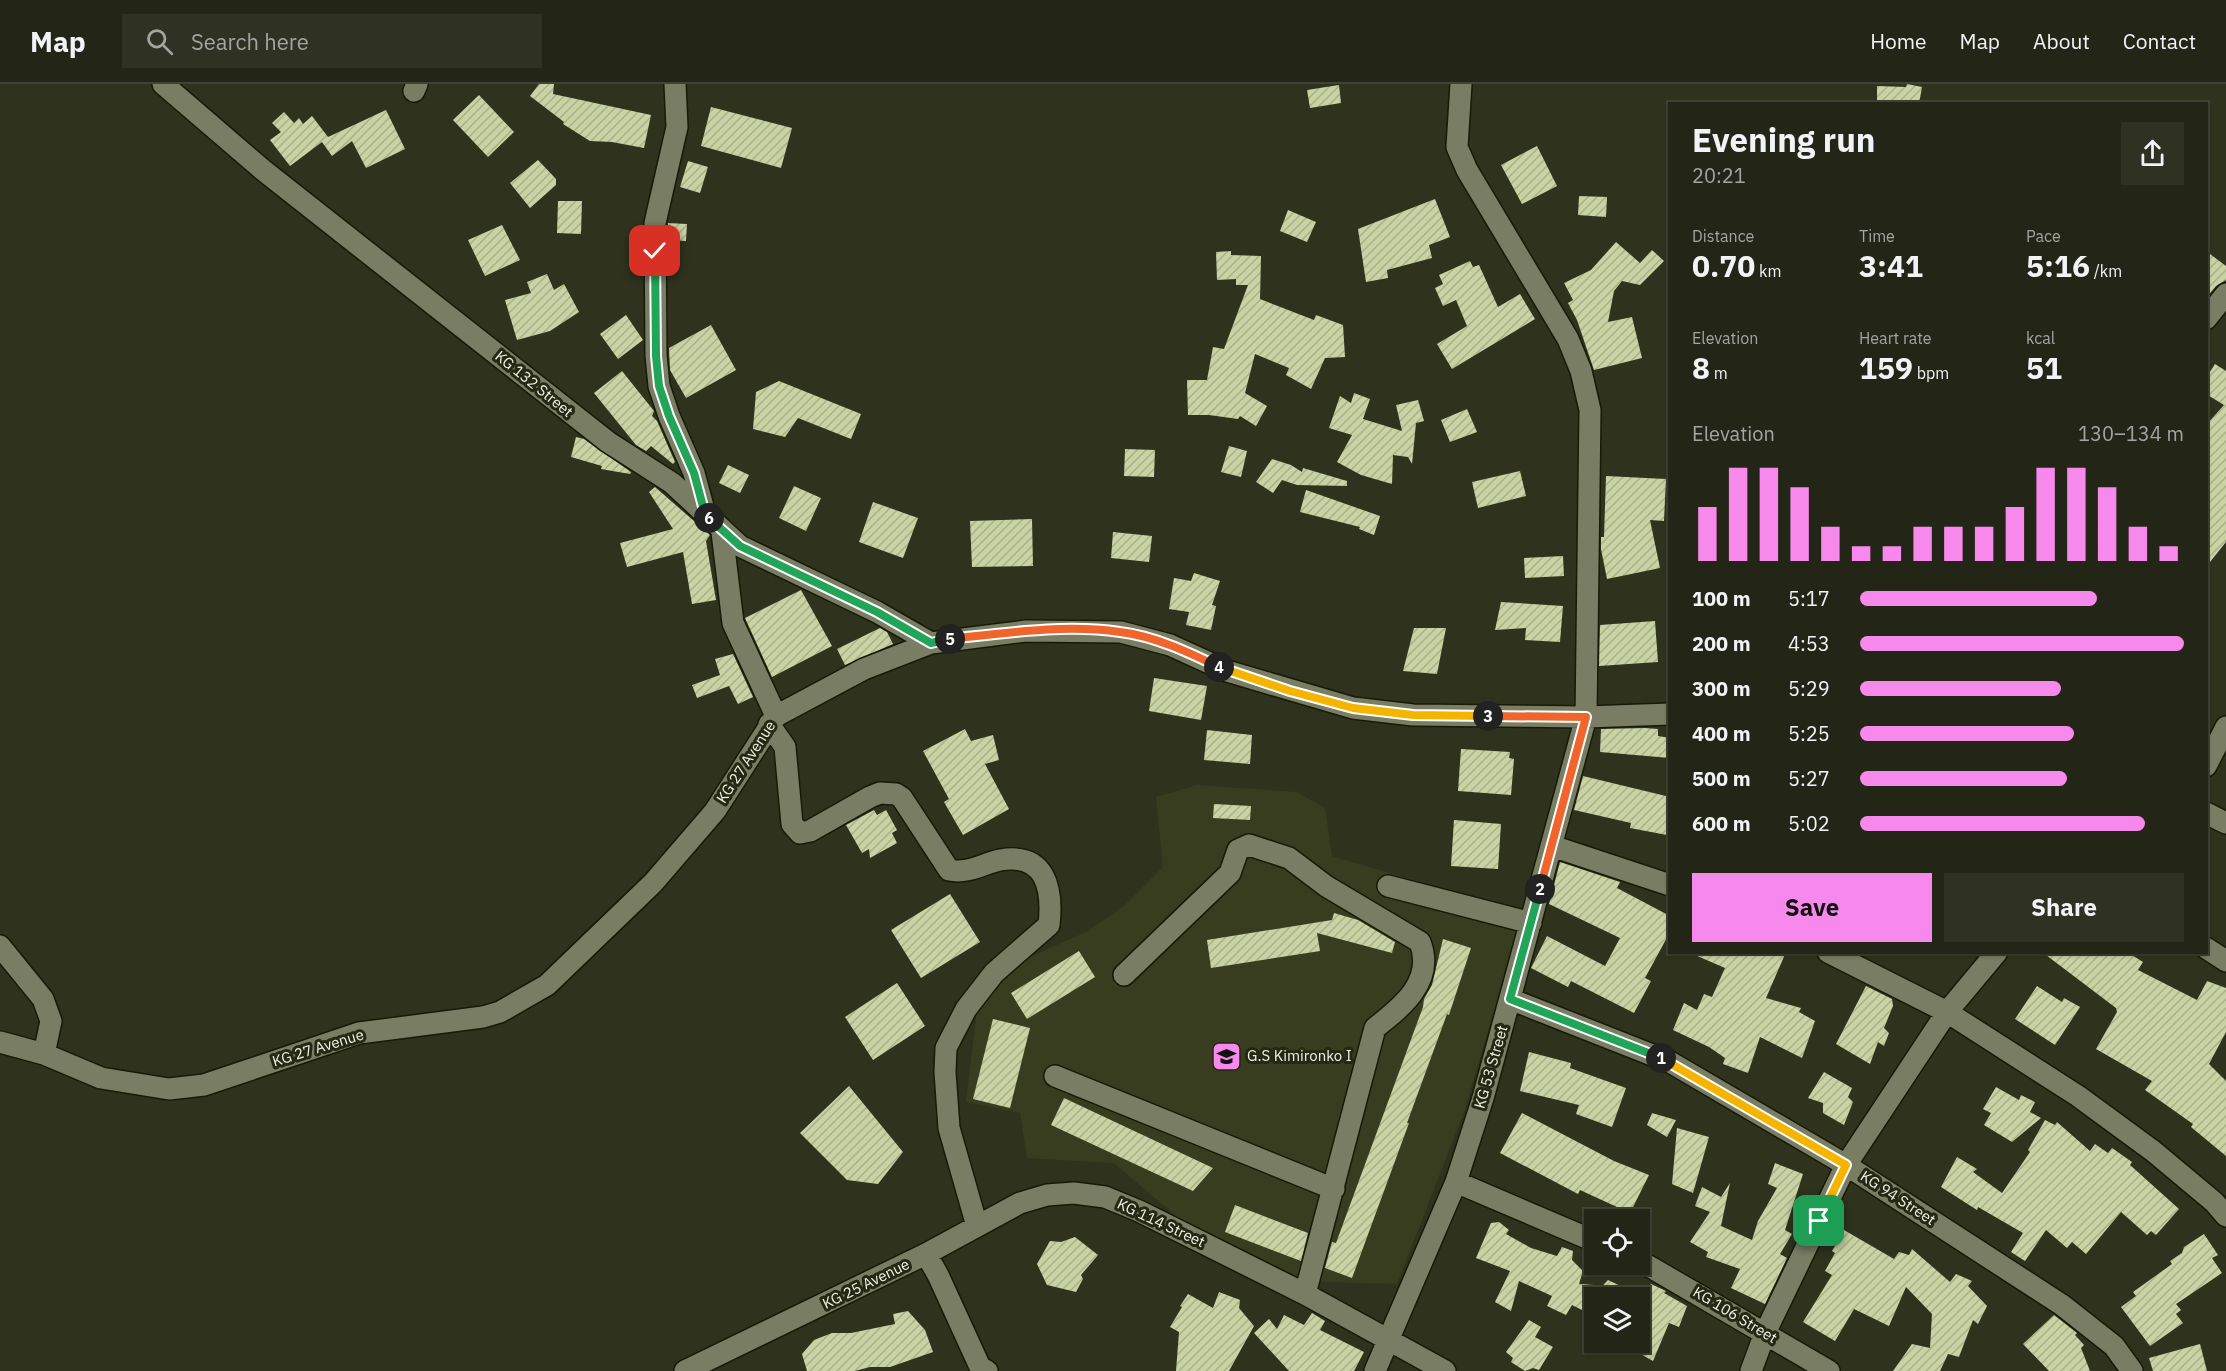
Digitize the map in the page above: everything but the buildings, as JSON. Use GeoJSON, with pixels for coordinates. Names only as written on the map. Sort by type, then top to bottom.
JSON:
{"type":"FeatureCollection","features":[{"type":"Feature","properties":{"kind":"street","name":"KG 132 Street"},"geometry":{"type":"LineString","coordinates":[[163,84],[263,170],[608,442],[672,483],[722,532],[754,554],[877,612],[931,643]]}},
{"type":"Feature","properties":{"kind":"street"},"geometry":{"type":"LineString","coordinates":[[675,84],[677,127],[655,224],[656,356],[659,386],[669,416],[694,473],[705,514]]}},
{"type":"Feature","properties":{"kind":"street","name":"KG 53 Street"},"geometry":{"type":"LineString","coordinates":[[1375,1371],[1456,1182],[1510,999],[1586,717],[1590,410],[1581,371],[1568,339],[1467,170],[1457,147],[1461,84]]}},
{"type":"Feature","properties":{"kind":"street"},"geometry":{"type":"LineString","coordinates":[[2208,316],[2226,294]]}},
{"type":"Feature","properties":{"kind":"street"},"geometry":{"type":"LineString","coordinates":[[722,532],[733,624],[784,747],[792,824],[800,833],[810,831],[870,797],[889,792],[902,798],[949,870],[970,870],[1000,860],[1016,860],[1037,867],[1045,879],[1052,900],[1049,925],[994,973],[966,1009],[946,1048],[945,1072],[949,1128],[977,1226]]}},
{"type":"Feature","properties":{"kind":"street","name":"KG 27 Avenue"},"geometry":{"type":"LineString","coordinates":[[0,1042],[44,1054],[101,1078],[136,1086],[169,1089],[204,1084],[359,1033],[483,1017],[500,1011],[547,985],[653,883],[715,811],[772,720],[864,669],[931,643],[1026,631],[1121,632],[1170,645],[1248,678],[1353,708],[1413,715],[1586,717],[1668,714]]}},
{"type":"Feature","properties":{"kind":"street"},"geometry":{"type":"LineString","coordinates":[[2208,762],[2226,727]]}},
{"type":"Feature","properties":{"kind":"street"},"geometry":{"type":"LineString","coordinates":[[2208,814],[2226,823]]}},
{"type":"Feature","properties":{"kind":"street"},"geometry":{"type":"LineString","coordinates":[[1124,975],[1230,873],[1238,850],[1249,845],[1288,858],[1326,886],[1420,942],[1425,955],[1415,991],[1404,1006],[1376,1028],[1305,1294]]}},
{"type":"Feature","properties":{"kind":"street"},"geometry":{"type":"LineString","coordinates":[[1552,846],[1668,884]]}},
{"type":"Feature","properties":{"kind":"street"},"geometry":{"type":"LineString","coordinates":[[1388,886],[1531,923]]}},
{"type":"Feature","properties":{"kind":"street"},"geometry":{"type":"LineString","coordinates":[[0,946],[43,999],[51,1021],[44,1054]]}},
{"type":"Feature","properties":{"kind":"street"},"geometry":{"type":"LineString","coordinates":[[2208,949],[2226,961]]}},
{"type":"Feature","properties":{"kind":"street"},"geometry":{"type":"LineString","coordinates":[[1832,954],[1947,1012],[2078,1096],[2205,1194],[2226,1216]]}},
{"type":"Feature","properties":{"kind":"street"},"geometry":{"type":"LineString","coordinates":[[1751,1371],[1765,1333],[1846,1165],[1947,1012],[1995,954]]}},
{"type":"Feature","properties":{"kind":"street","name":"KG 94 Street"},"geometry":{"type":"LineString","coordinates":[[1510,999],[1670,1062],[1846,1165],[2062,1305],[2114,1346],[2132,1371]]}},
{"type":"Feature","properties":{"kind":"street"},"geometry":{"type":"LineString","coordinates":[[1055,1076],[1334,1189]]}},
{"type":"Feature","properties":{"kind":"street"},"geometry":{"type":"LineString","coordinates":[[1456,1182],[1584,1237]]}},
{"type":"Feature","properties":{"kind":"street","name":"KG 114 Street"},"geometry":{"type":"LineString","coordinates":[[926,1254],[1020,1203],[1047,1195],[1074,1193],[1105,1197],[1139,1210],[1305,1294],[1445,1371]]}},
{"type":"Feature","properties":{"kind":"street","name":"KG 25 Avenue"},"geometry":{"type":"LineString","coordinates":[[685,1371],[926,1254],[938,1275],[981,1370]]}},
{"type":"Feature","properties":{"kind":"street","name":"KG 106 Street"},"geometry":{"type":"LineString","coordinates":[[1650,1267],[1829,1371]]}},
{"type":"Feature","properties":{"kind":"shaded area","name":"G.S Kimironko I"},"geometry":{"type":"Polygon","coordinates":[[[1197,785],[1296,792],[1325,808],[1332,856],[1523,913],[1464,1112],[1397,1284],[1298,1281],[1206,1242],[1114,1163],[1027,1158],[1020,1113],[966,1102],[977,1010],[1017,963],[1088,931],[1124,906],[1163,867],[1156,797],[1197,785]]]}},
{"type":"Feature","properties":{"kind":"place","name":"G.S Kimironko I"},"geometry":{"type":"Point","coordinates":[1226,1056]}},
{"type":"Feature","properties":{"kind":"route"},"geometry":{"type":"LineString","coordinates":[[655,251],[656,356],[659,386],[669,416],[694,473],[705,514],[722,532],[754,554],[877,612],[931,643],[947,639],[1026,631],[1121,632],[1170,645],[1227,671],[1353,708],[1413,715],[1586,717],[1510,999],[1670,1062],[1846,1165],[1819,1221]]}}]}
